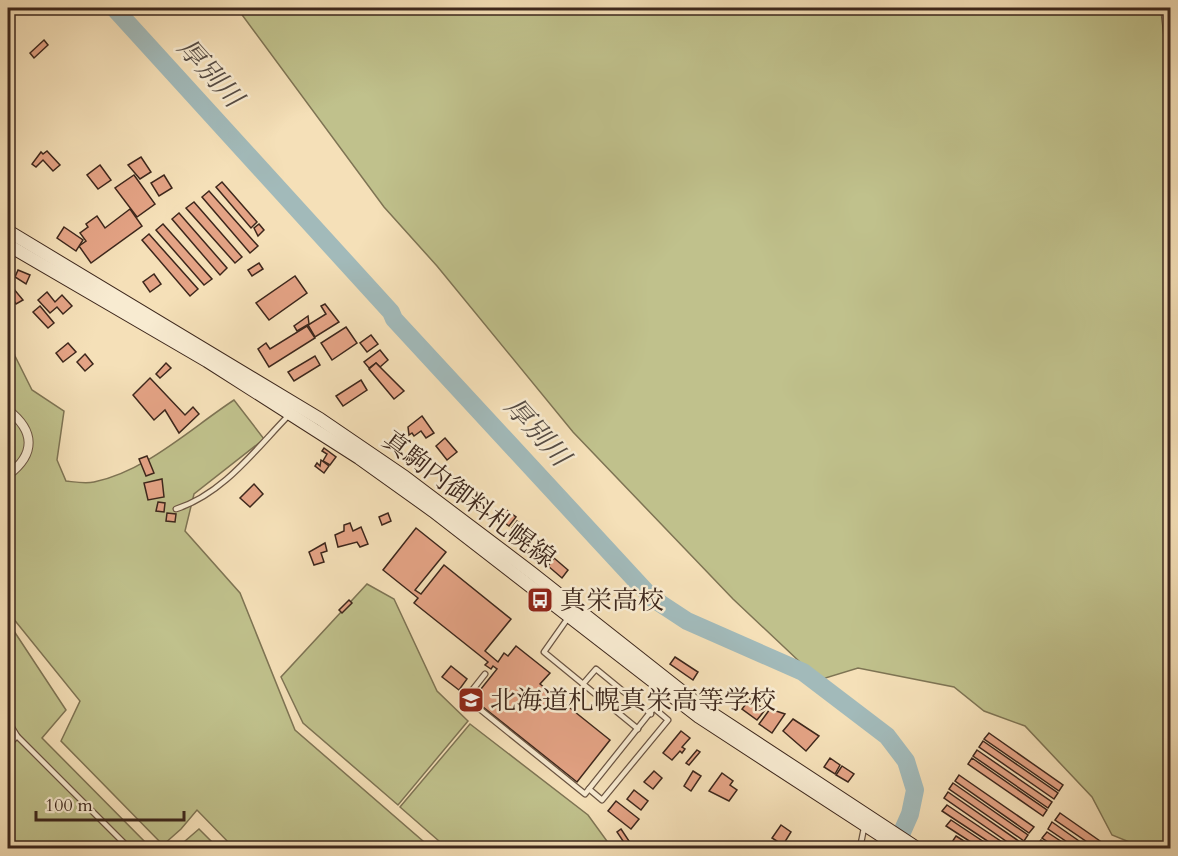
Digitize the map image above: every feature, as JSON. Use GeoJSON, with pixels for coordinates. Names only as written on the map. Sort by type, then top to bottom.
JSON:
{"type":"FeatureCollection","features":[{"type":"Feature","properties":{"kind":"main road","name":"真駒内御料札幌線"},"geometry":{"type":"LineString","coordinates":[[8,231],[405,477],[699,704],[873,827],[900,849]]}},
{"type":"Feature","properties":{"kind":"main road","name":"真駒内御料札幌線"},"geometry":{"type":"LineString","coordinates":[[8,245],[295,409],[433,511],[699,717],[873,827],[916,848]]}},
{"type":"Feature","properties":{"kind":"street"},"geometry":{"type":"LineString","coordinates":[[1165,8],[1170,52]]}},
{"type":"Feature","properties":{"kind":"street"},"geometry":{"type":"LineString","coordinates":[[1170,173],[1168,229],[1170,239]]}},
{"type":"Feature","properties":{"kind":"street"},"geometry":{"type":"LineString","coordinates":[[8,410],[20,420],[28,440],[24,459],[8,475]]}},
{"type":"Feature","properties":{"kind":"lane"},"geometry":{"type":"LineString","coordinates":[[176,509],[196,502],[213,492],[295,409]]}},
{"type":"Feature","properties":{"kind":"lane"},"geometry":{"type":"LineString","coordinates":[[569,616],[544,652],[638,729]]}},
{"type":"Feature","properties":{"kind":"lane"},"geometry":{"type":"LineString","coordinates":[[584,684],[596,669],[651,714]]}},
{"type":"Feature","properties":{"kind":"lane"},"geometry":{"type":"LineString","coordinates":[[485,674],[466,698],[585,794],[667,692]]}},
{"type":"Feature","properties":{"kind":"lane"},"geometry":{"type":"LineString","coordinates":[[589,789],[602,800],[669,720],[655,709]]}},
{"type":"Feature","properties":{"kind":"lane"},"geometry":{"type":"LineString","coordinates":[[8,721],[17,736],[129,849]]}},
{"type":"Feature","properties":{"kind":"lane"},"geometry":{"type":"LineString","coordinates":[[8,745],[17,736]]}},
{"type":"Feature","properties":{"kind":"lane"},"geometry":{"type":"LineString","coordinates":[[860,849],[873,827]]}},
{"type":"Feature","properties":{"kind":"green space"},"geometry":{"type":"Polygon","coordinates":[[[237,8],[1170,8],[1170,848],[1144,848],[1112,835],[1092,797],[1025,726],[984,711],[954,687],[858,668],[819,680],[733,599],[573,432],[437,266],[384,207],[237,8]]]}},
{"type":"Feature","properties":{"kind":"green space"},"geometry":{"type":"Polygon","coordinates":[[[8,333],[15,356],[32,390],[64,411],[57,460],[66,481],[94,482],[132,469],[167,448],[234,400],[264,439],[194,494],[185,531],[240,593],[295,730],[431,848],[234,848],[197,810],[163,845],[61,741],[80,701],[8,612],[8,333]]]}},
{"type":"Feature","properties":{"kind":"green space"},"geometry":{"type":"Polygon","coordinates":[[[367,584],[394,599],[437,691],[468,721],[398,805],[303,723],[281,677],[367,584]]]}},
{"type":"Feature","properties":{"kind":"green space"},"geometry":{"type":"Polygon","coordinates":[[[8,622],[66,710],[42,738],[151,848],[8,848],[8,622]]]}},
{"type":"Feature","properties":{"kind":"green space"},"geometry":{"type":"Polygon","coordinates":[[[470,724],[588,815],[612,848],[447,848],[400,807],[470,724]]]}},
{"type":"Feature","properties":{"kind":"green space"},"geometry":{"type":"Polygon","coordinates":[[[199,829],[218,848],[177,848],[199,829]]]}},
{"type":"Feature","properties":{"kind":"building"},"geometry":{"type":"Polygon","coordinates":[[[44,40],[48,45],[34,58],[30,53],[44,40]]]}},
{"type":"Feature","properties":{"kind":"building"},"geometry":{"type":"Polygon","coordinates":[[[47,151],[60,165],[53,171],[43,160],[36,167],[32,164],[41,152],[43,154],[47,151]]]}},
{"type":"Feature","properties":{"kind":"building"},"geometry":{"type":"Polygon","coordinates":[[[141,157],[151,172],[140,179],[128,165],[141,157]]]}},
{"type":"Feature","properties":{"kind":"building"},"geometry":{"type":"Polygon","coordinates":[[[100,165],[111,180],[98,189],[87,175],[100,165]]]}},
{"type":"Feature","properties":{"kind":"building"},"geometry":{"type":"Polygon","coordinates":[[[134,175],[155,204],[137,217],[115,188],[134,175]]]}},
{"type":"Feature","properties":{"kind":"building"},"geometry":{"type":"Polygon","coordinates":[[[164,175],[172,188],[159,196],[151,183],[164,175]]]}},
{"type":"Feature","properties":{"kind":"building"},"geometry":{"type":"Polygon","coordinates":[[[222,182],[257,222],[251,228],[216,187],[222,182]]]}},
{"type":"Feature","properties":{"kind":"building"},"geometry":{"type":"Polygon","coordinates":[[[209,191],[258,246],[250,253],[202,197],[209,191]]]}},
{"type":"Feature","properties":{"kind":"building"},"geometry":{"type":"Polygon","coordinates":[[[194,202],[242,257],[235,263],[186,208],[194,202]]]}},
{"type":"Feature","properties":{"kind":"building"},"geometry":{"type":"Polygon","coordinates":[[[130,209],[142,226],[91,263],[79,246],[86,241],[80,233],[88,227],[86,224],[97,216],[105,228],[130,209]]]}},
{"type":"Feature","properties":{"kind":"building"},"geometry":{"type":"Polygon","coordinates":[[[179,213],[227,268],[220,275],[172,219],[179,213]]]}},
{"type":"Feature","properties":{"kind":"building"},"geometry":{"type":"Polygon","coordinates":[[[163,224],[212,279],[204,285],[156,230],[163,224]]]}},
{"type":"Feature","properties":{"kind":"building"},"geometry":{"type":"Polygon","coordinates":[[[259,224],[264,230],[258,236],[254,228],[259,224]]]}},
{"type":"Feature","properties":{"kind":"building"},"geometry":{"type":"Polygon","coordinates":[[[64,227],[83,240],[76,251],[57,238],[64,227]]]}},
{"type":"Feature","properties":{"kind":"building"},"geometry":{"type":"Polygon","coordinates":[[[149,234],[198,289],[190,296],[142,240],[149,234]]]}},
{"type":"Feature","properties":{"kind":"building"},"geometry":{"type":"Polygon","coordinates":[[[259,263],[263,269],[252,276],[248,270],[259,263]]]}},
{"type":"Feature","properties":{"kind":"building"},"geometry":{"type":"Polygon","coordinates":[[[18,270],[30,275],[26,284],[15,277],[18,270]]]}},
{"type":"Feature","properties":{"kind":"building"},"geometry":{"type":"Polygon","coordinates":[[[154,274],[161,284],[150,292],[143,282],[154,274]]]}},
{"type":"Feature","properties":{"kind":"building"},"geometry":{"type":"Polygon","coordinates":[[[295,276],[307,293],[269,320],[256,303],[295,276]]]}},
{"type":"Feature","properties":{"kind":"building"},"geometry":{"type":"Polygon","coordinates":[[[8,282],[23,300],[16,304],[12,298],[8,301],[8,282]]]}},
{"type":"Feature","properties":{"kind":"building"},"geometry":{"type":"Polygon","coordinates":[[[47,292],[55,302],[62,295],[72,306],[63,314],[57,307],[50,313],[38,300],[47,292]]]}},
{"type":"Feature","properties":{"kind":"building"},"geometry":{"type":"Polygon","coordinates":[[[325,304],[339,322],[315,337],[308,325],[326,314],[321,306],[325,304]]]}},
{"type":"Feature","properties":{"kind":"building"},"geometry":{"type":"Polygon","coordinates":[[[40,306],[54,323],[48,328],[33,312],[40,306]]]}},
{"type":"Feature","properties":{"kind":"building"},"geometry":{"type":"Polygon","coordinates":[[[308,316],[309,324],[297,331],[294,326],[308,316]]]}},
{"type":"Feature","properties":{"kind":"building"},"geometry":{"type":"Polygon","coordinates":[[[307,326],[315,338],[269,367],[258,349],[266,343],[270,349],[307,326]]]}},
{"type":"Feature","properties":{"kind":"building"},"geometry":{"type":"Polygon","coordinates":[[[346,327],[357,343],[332,360],[321,343],[346,327]]]}},
{"type":"Feature","properties":{"kind":"building"},"geometry":{"type":"Polygon","coordinates":[[[371,335],[378,344],[367,352],[360,343],[371,335]]]}},
{"type":"Feature","properties":{"kind":"building"},"geometry":{"type":"Polygon","coordinates":[[[68,343],[76,352],[63,362],[56,353],[68,343]]]}},
{"type":"Feature","properties":{"kind":"building"},"geometry":{"type":"Polygon","coordinates":[[[380,350],[388,360],[380,367],[376,363],[369,368],[364,362],[380,350]]]}},
{"type":"Feature","properties":{"kind":"building"},"geometry":{"type":"Polygon","coordinates":[[[85,354],[93,364],[85,371],[77,362],[85,354]]]}},
{"type":"Feature","properties":{"kind":"building"},"geometry":{"type":"Polygon","coordinates":[[[315,356],[320,365],[294,381],[288,372],[315,356]]]}},
{"type":"Feature","properties":{"kind":"building"},"geometry":{"type":"Polygon","coordinates":[[[166,363],[171,368],[160,378],[156,374],[166,363]]]}},
{"type":"Feature","properties":{"kind":"building"},"geometry":{"type":"Polygon","coordinates":[[[376,363],[404,391],[394,399],[369,369],[376,363]]]}},
{"type":"Feature","properties":{"kind":"building"},"geometry":{"type":"Polygon","coordinates":[[[150,378],[185,415],[193,407],[199,414],[179,433],[165,410],[154,420],[133,395],[150,378]]]}},
{"type":"Feature","properties":{"kind":"building"},"geometry":{"type":"Polygon","coordinates":[[[361,380],[367,390],[343,406],[336,396],[361,380]]]}},
{"type":"Feature","properties":{"kind":"building"},"geometry":{"type":"Polygon","coordinates":[[[422,416],[434,433],[426,438],[421,431],[414,436],[412,433],[409,435],[408,427],[422,416]]]}},
{"type":"Feature","properties":{"kind":"building"},"geometry":{"type":"Polygon","coordinates":[[[445,438],[457,452],[447,460],[436,446],[445,438]]]}},
{"type":"Feature","properties":{"kind":"building"},"geometry":{"type":"Polygon","coordinates":[[[324,448],[336,457],[330,465],[323,461],[327,454],[322,451],[324,448]]]}},
{"type":"Feature","properties":{"kind":"building"},"geometry":{"type":"Polygon","coordinates":[[[147,456],[154,473],[146,476],[139,459],[147,456]]]}},
{"type":"Feature","properties":{"kind":"building"},"geometry":{"type":"Polygon","coordinates":[[[321,460],[329,466],[324,473],[315,466],[317,463],[320,466],[321,460]]]}},
{"type":"Feature","properties":{"kind":"building"},"geometry":{"type":"Polygon","coordinates":[[[162,479],[164,497],[148,500],[144,483],[162,479]]]}},
{"type":"Feature","properties":{"kind":"building"},"geometry":{"type":"Polygon","coordinates":[[[254,484],[263,494],[250,507],[240,498],[254,484]]]}},
{"type":"Feature","properties":{"kind":"building"},"geometry":{"type":"Polygon","coordinates":[[[158,502],[165,503],[164,512],[156,511],[158,502]]]}},
{"type":"Feature","properties":{"kind":"building"},"geometry":{"type":"Polygon","coordinates":[[[504,508],[516,517],[509,526],[497,517],[504,508]]]}},
{"type":"Feature","properties":{"kind":"building"},"geometry":{"type":"Polygon","coordinates":[[[167,513],[176,514],[175,522],[166,521],[167,513]]]}},
{"type":"Feature","properties":{"kind":"building"},"geometry":{"type":"Polygon","coordinates":[[[388,513],[391,521],[382,525],[379,517],[388,513]]]}},
{"type":"Feature","properties":{"kind":"building"},"geometry":{"type":"Polygon","coordinates":[[[517,521],[527,528],[522,535],[512,528],[517,521]]]}},
{"type":"Feature","properties":{"kind":"building"},"geometry":{"type":"Polygon","coordinates":[[[350,523],[353,531],[361,527],[368,544],[360,547],[357,542],[338,547],[335,535],[344,531],[344,525],[350,523]]]}},
{"type":"Feature","properties":{"kind":"building"},"geometry":{"type":"Polygon","coordinates":[[[416,528],[446,552],[415,590],[421,594],[444,565],[511,619],[485,651],[498,662],[504,653],[508,656],[516,646],[550,673],[540,684],[610,740],[577,782],[473,699],[497,669],[493,666],[491,669],[485,665],[488,662],[414,603],[418,598],[383,570],[416,528]]]}},
{"type":"Feature","properties":{"kind":"building"},"geometry":{"type":"Polygon","coordinates":[[[325,543],[327,551],[321,553],[324,562],[314,565],[309,552],[325,543]]]}},
{"type":"Feature","properties":{"kind":"building"},"geometry":{"type":"Polygon","coordinates":[[[554,558],[568,570],[562,578],[548,566],[554,558]]]}},
{"type":"Feature","properties":{"kind":"building"},"geometry":{"type":"Polygon","coordinates":[[[349,600],[352,603],[342,613],[339,610],[349,600]]]}},
{"type":"Feature","properties":{"kind":"building"},"geometry":{"type":"Polygon","coordinates":[[[675,657],[698,672],[693,680],[670,664],[675,657]]]}},
{"type":"Feature","properties":{"kind":"building"},"geometry":{"type":"Polygon","coordinates":[[[451,666],[467,679],[459,690],[442,677],[451,666]]]}},
{"type":"Feature","properties":{"kind":"building"},"geometry":{"type":"Polygon","coordinates":[[[711,688],[719,694],[715,699],[708,693],[711,688]]]}},
{"type":"Feature","properties":{"kind":"building"},"geometry":{"type":"Polygon","coordinates":[[[750,699],[765,710],[757,720],[742,709],[750,699]]]}},
{"type":"Feature","properties":{"kind":"building"},"geometry":{"type":"Polygon","coordinates":[[[770,709],[785,714],[772,733],[759,724],[770,709]]]}},
{"type":"Feature","properties":{"kind":"building"},"geometry":{"type":"Polygon","coordinates":[[[793,719],[819,736],[806,751],[783,731],[793,719]]]}},
{"type":"Feature","properties":{"kind":"building"},"geometry":{"type":"Polygon","coordinates":[[[681,731],[690,738],[682,747],[685,749],[682,753],[680,751],[672,760],[663,753],[681,731]]]}},
{"type":"Feature","properties":{"kind":"building"},"geometry":{"type":"Polygon","coordinates":[[[989,733],[1063,785],[1059,791],[984,739],[989,733]]]}},
{"type":"Feature","properties":{"kind":"building"},"geometry":{"type":"Polygon","coordinates":[[[983,741],[1058,793],[1054,799],[979,747],[983,741]]]}},
{"type":"Feature","properties":{"kind":"building"},"geometry":{"type":"Polygon","coordinates":[[[697,750],[700,752],[689,765],[686,763],[697,750]]]}},
{"type":"Feature","properties":{"kind":"building"},"geometry":{"type":"Polygon","coordinates":[[[977,750],[1052,802],[1048,808],[973,756],[977,750]]]}},
{"type":"Feature","properties":{"kind":"building"},"geometry":{"type":"Polygon","coordinates":[[[830,758],[840,765],[835,774],[824,767],[830,758]]]}},
{"type":"Feature","properties":{"kind":"building"},"geometry":{"type":"Polygon","coordinates":[[[972,758],[1047,810],[1043,816],[968,764],[972,758]]]}},
{"type":"Feature","properties":{"kind":"building"},"geometry":{"type":"Polygon","coordinates":[[[842,766],[854,774],[848,782],[836,775],[842,766]]]}},
{"type":"Feature","properties":{"kind":"building"},"geometry":{"type":"Polygon","coordinates":[[[654,771],[662,778],[653,789],[644,782],[654,771]]]}},
{"type":"Feature","properties":{"kind":"building"},"geometry":{"type":"Polygon","coordinates":[[[693,771],[701,776],[691,791],[684,786],[693,771]]]}},
{"type":"Feature","properties":{"kind":"building"},"geometry":{"type":"Polygon","coordinates":[[[722,773],[733,781],[730,785],[737,790],[729,801],[709,791],[722,773]]]}},
{"type":"Feature","properties":{"kind":"building"},"geometry":{"type":"Polygon","coordinates":[[[959,775],[1034,827],[1029,833],[955,781],[959,775]]]}},
{"type":"Feature","properties":{"kind":"building"},"geometry":{"type":"Polygon","coordinates":[[[953,783],[1028,835],[1024,841],[949,789],[953,783]]]}},
{"type":"Feature","properties":{"kind":"building"},"geometry":{"type":"Polygon","coordinates":[[[634,790],[648,801],[641,810],[627,799],[634,790]]]}},
{"type":"Feature","properties":{"kind":"building"},"geometry":{"type":"Polygon","coordinates":[[[948,792],[1023,844],[1020,848],[1016,848],[944,798],[948,792]]]}},
{"type":"Feature","properties":{"kind":"building"},"geometry":{"type":"Polygon","coordinates":[[[616,801],[639,819],[631,829],[608,811],[616,801]]]}},
{"type":"Feature","properties":{"kind":"building"},"geometry":{"type":"Polygon","coordinates":[[[947,805],[1011,848],[998,848],[942,811],[947,805]]]}},
{"type":"Feature","properties":{"kind":"building"},"geometry":{"type":"Polygon","coordinates":[[[1060,813],[1110,848],[1096,848],[1055,820],[1060,813]]]}},
{"type":"Feature","properties":{"kind":"building"},"geometry":{"type":"Polygon","coordinates":[[[951,820],[993,848],[980,848],[946,826],[951,820]]]}},
{"type":"Feature","properties":{"kind":"building"},"geometry":{"type":"Polygon","coordinates":[[[1052,822],[1089,848],[1076,848],[1048,829],[1052,822]]]}},
{"type":"Feature","properties":{"kind":"building"},"geometry":{"type":"Polygon","coordinates":[[[781,825],[791,832],[783,845],[772,838],[781,825]]]}},
{"type":"Feature","properties":{"kind":"building"},"geometry":{"type":"Polygon","coordinates":[[[621,829],[631,844],[627,847],[617,832],[621,829]]]}},
{"type":"Feature","properties":{"kind":"building"},"geometry":{"type":"Polygon","coordinates":[[[1047,832],[1071,848],[1057,848],[1042,838],[1047,832]]]}},
{"type":"Feature","properties":{"kind":"building"},"geometry":{"type":"Polygon","coordinates":[[[956,836],[975,848],[961,848],[952,842],[956,836]]]}},
{"type":"Feature","properties":{"kind":"building"},"geometry":{"type":"Polygon","coordinates":[[[1041,840],[1053,848],[1036,846],[1041,840]]]}},
{"type":"Feature","properties":{"kind":"waterway","name":"厚別川"},"geometry":{"type":"LineString","coordinates":[[114,8],[391,312],[394,319],[652,598],[687,621],[803,672],[887,736],[906,761],[915,790],[910,814],[895,848]]}},
{"type":"Feature","properties":{"kind":"place","name":"真栄高校"},"geometry":{"type":"Point","coordinates":[540,600]}},
{"type":"Feature","properties":{"kind":"place","name":"北海道札幌真栄高等学校"},"geometry":{"type":"Point","coordinates":[471,700]}}]}
